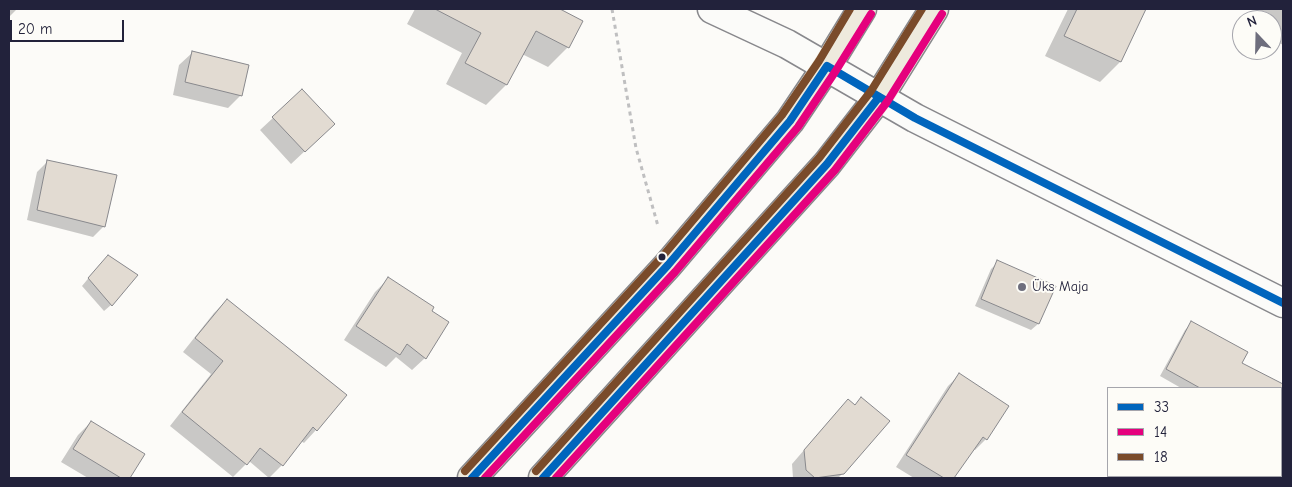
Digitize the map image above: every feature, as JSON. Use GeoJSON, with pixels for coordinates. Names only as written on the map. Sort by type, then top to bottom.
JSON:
{"type":"FeatureCollection","features":[{"type":"Feature","properties":{"kind":"highway"},"geometry":{"type":"LineString","coordinates":[[472,478],[668,265],[790,120],[827,66],[862,9]]}},
{"type":"Feature","properties":{"kind":"highway"},"geometry":{"type":"LineString","coordinates":[[544,478],[827,164],[879,97],[934,9]]}},
{"type":"Feature","properties":{"kind":"street"},"geometry":{"type":"LineString","coordinates":[[712,9],[786,44],[827,66],[915,118],[1283,303]]}},
{"type":"Feature","properties":{"kind":"path"},"geometry":{"type":"LineString","coordinates":[[612,9],[636,148],[659,230]]}},
{"type":"Feature","properties":{"kind":"building"},"geometry":{"type":"Polygon","coordinates":[[[435,9],[560,9],[583,21],[569,48],[536,31],[507,85],[465,63],[481,33],[435,9]]]}},
{"type":"Feature","properties":{"kind":"building"},"geometry":{"type":"Polygon","coordinates":[[[1077,9],[1146,9],[1121,62],[1064,36],[1077,9]]]}},
{"type":"Feature","properties":{"kind":"building"},"geometry":{"type":"Polygon","coordinates":[[[192,51],[249,65],[242,96],[185,82],[192,51]]]}},
{"type":"Feature","properties":{"kind":"building"},"geometry":{"type":"Polygon","coordinates":[[[302,89],[335,124],[305,152],[272,117],[302,89]]]}},
{"type":"Feature","properties":{"kind":"building"},"geometry":{"type":"Polygon","coordinates":[[[47,160],[117,175],[105,227],[37,210],[47,160]]]}},
{"type":"Feature","properties":{"kind":"building"},"geometry":{"type":"Polygon","coordinates":[[[108,255],[138,275],[112,306],[88,278],[108,255]]]}},
{"type":"Feature","properties":{"kind":"building"},"geometry":{"type":"Polygon","coordinates":[[[997,260],[1056,286],[1039,324],[981,299],[997,260]]]}},
{"type":"Feature","properties":{"kind":"building"},"geometry":{"type":"Polygon","coordinates":[[[388,277],[434,307],[432,311],[449,322],[426,359],[407,344],[400,355],[356,326],[388,277]]]}},
{"type":"Feature","properties":{"kind":"building"},"geometry":{"type":"Polygon","coordinates":[[[227,299],[347,395],[317,431],[313,427],[283,466],[260,448],[247,465],[182,412],[223,361],[195,338],[227,299]]]}},
{"type":"Feature","properties":{"kind":"building"},"geometry":{"type":"Polygon","coordinates":[[[1191,321],[1248,352],[1242,363],[1283,384],[1283,388],[1198,387],[1166,369],[1191,321]]]}},
{"type":"Feature","properties":{"kind":"building"},"geometry":{"type":"Polygon","coordinates":[[[959,373],[1009,406],[987,440],[983,437],[954,478],[944,478],[906,455],[959,373]]]}},
{"type":"Feature","properties":{"kind":"building"},"geometry":{"type":"Polygon","coordinates":[[[861,397],[890,421],[844,474],[815,478],[806,470],[804,450],[848,399],[855,405],[861,397]]]}},
{"type":"Feature","properties":{"kind":"building"},"geometry":{"type":"Polygon","coordinates":[[[91,421],[145,454],[130,478],[121,478],[73,449],[91,421]]]}},
{"type":"Feature","properties":{"kind":"transit line","name":"18"},"geometry":{"type":"LineString","coordinates":[[465,471],[661,258],[782,115],[819,61],[850,9]]}},
{"type":"Feature","properties":{"kind":"transit line","name":"18"},"geometry":{"type":"LineString","coordinates":[[536,471],[819,158],[871,91],[922,9]]}},
{"type":"Feature","properties":{"kind":"transit line","name":"14"},"geometry":{"type":"LineString","coordinates":[[485,478],[675,272],[798,127],[871,14]]}},
{"type":"Feature","properties":{"kind":"transit line","name":"14"},"geometry":{"type":"LineString","coordinates":[[556,478],[835,170],[887,102],[942,14]]}},
{"type":"Feature","properties":{"kind":"transit line","name":"33"},"geometry":{"type":"LineString","coordinates":[[472,478],[668,265],[790,121],[827,66],[915,118],[1283,303]]}},
{"type":"Feature","properties":{"kind":"transit line","name":"33"},"geometry":{"type":"LineString","coordinates":[[543,478],[827,164],[879,97]]}},
{"type":"Feature","properties":{"kind":"place","name":"Üks Maja"},"geometry":{"type":"Point","coordinates":[1022,287]}}]}
